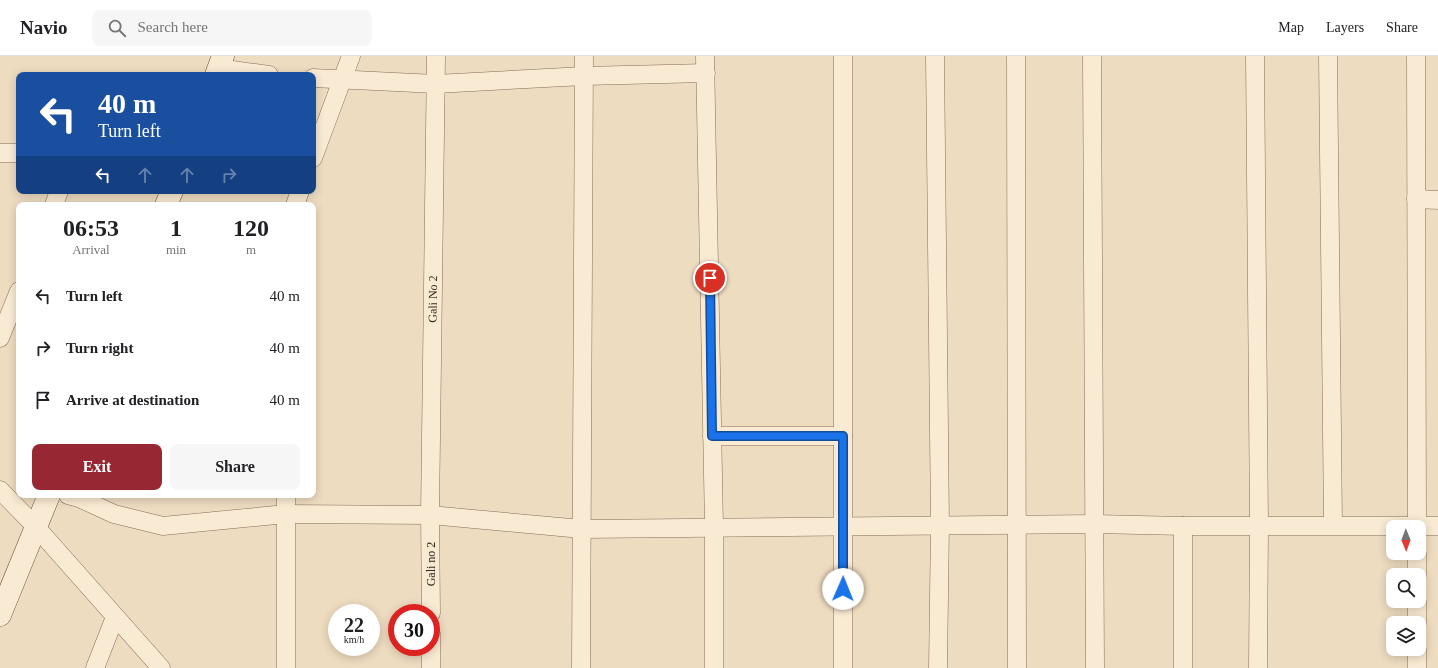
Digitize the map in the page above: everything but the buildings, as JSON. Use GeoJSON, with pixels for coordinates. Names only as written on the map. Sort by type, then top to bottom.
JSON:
{"type":"FeatureCollection","features":[{"type":"Feature","properties":{"kind":"street"},"geometry":{"type":"LineString","coordinates":[[316,150],[351,56]]}},
{"type":"Feature","properties":{"kind":"street","name":"Gali No 2"},"geometry":{"type":"LineString","coordinates":[[430,515],[436,56]]}},
{"type":"Feature","properties":{"kind":"street"},"geometry":{"type":"LineString","coordinates":[[581,668],[584,56]]}},
{"type":"Feature","properties":{"kind":"street"},"geometry":{"type":"LineString","coordinates":[[843,56],[843,668]]}},
{"type":"Feature","properties":{"kind":"street"},"geometry":{"type":"LineString","coordinates":[[935,56],[940,525],[938,668]]}},
{"type":"Feature","properties":{"kind":"street"},"geometry":{"type":"LineString","coordinates":[[1016,56],[1017,668]]}},
{"type":"Feature","properties":{"kind":"street"},"geometry":{"type":"LineString","coordinates":[[1092,56],[1095,668]]}},
{"type":"Feature","properties":{"kind":"street"},"geometry":{"type":"LineString","coordinates":[[1255,56],[1259,525],[1258,668]]}},
{"type":"Feature","properties":{"kind":"street"},"geometry":{"type":"LineString","coordinates":[[1328,56],[1333,525]]}},
{"type":"Feature","properties":{"kind":"street"},"geometry":{"type":"LineString","coordinates":[[1416,56],[1416,520]]}},
{"type":"Feature","properties":{"kind":"street"},"geometry":{"type":"LineString","coordinates":[[316,78],[436,84],[584,76],[705,65],[714,527],[714,668]]}},
{"type":"Feature","properties":{"kind":"street"},"geometry":{"type":"LineString","coordinates":[[219,66],[252,72]]}},
{"type":"Feature","properties":{"kind":"street"},"geometry":{"type":"LineString","coordinates":[[0,153],[16,153]]}},
{"type":"Feature","properties":{"kind":"street"},"geometry":{"type":"LineString","coordinates":[[1416,199],[1438,200]]}},
{"type":"Feature","properties":{"kind":"street"},"geometry":{"type":"LineString","coordinates":[[0,338],[16,298]]}},
{"type":"Feature","properties":{"kind":"street"},"geometry":{"type":"LineString","coordinates":[[712,436],[843,436]]}},
{"type":"Feature","properties":{"kind":"street"},"geometry":{"type":"LineString","coordinates":[[0,490],[36,528],[161,668]]}},
{"type":"Feature","properties":{"kind":"street"},"geometry":{"type":"LineString","coordinates":[[0,615],[48,498]]}},
{"type":"Feature","properties":{"kind":"street"},"geometry":{"type":"LineString","coordinates":[[79,498],[114,514],[163,526],[286,514],[430,515],[582,529],[844,525],[1095,524],[1183,526],[1386,526]]}},
{"type":"Feature","properties":{"kind":"street"},"geometry":{"type":"LineString","coordinates":[[286,498],[286,668]]}},
{"type":"Feature","properties":{"kind":"street","name":"Gali no 2"},"geometry":{"type":"LineString","coordinates":[[430,515],[431,604]]}},
{"type":"Feature","properties":{"kind":"street"},"geometry":{"type":"LineString","coordinates":[[1183,526],[1183,668]]}},
{"type":"Feature","properties":{"kind":"street"},"geometry":{"type":"LineString","coordinates":[[1426,526],[1438,526]]}},
{"type":"Feature","properties":{"kind":"street"},"geometry":{"type":"LineString","coordinates":[[95,668],[115,617]]}},
{"type":"Feature","properties":{"kind":"street"},"geometry":{"type":"LineString","coordinates":[[140,668],[141,646]]}},
{"type":"Feature","properties":{"kind":"street"},"geometry":{"type":"LineString","coordinates":[[431,656],[431,668]]}},
{"type":"Feature","properties":{"kind":"street"},"geometry":{"type":"LineString","coordinates":[[1417,656],[1417,668]]}},
{"type":"Feature","properties":{"kind":"route"},"geometry":{"type":"LineString","coordinates":[[710,278],[712,436],[843,436],[843,589]]}}]}
